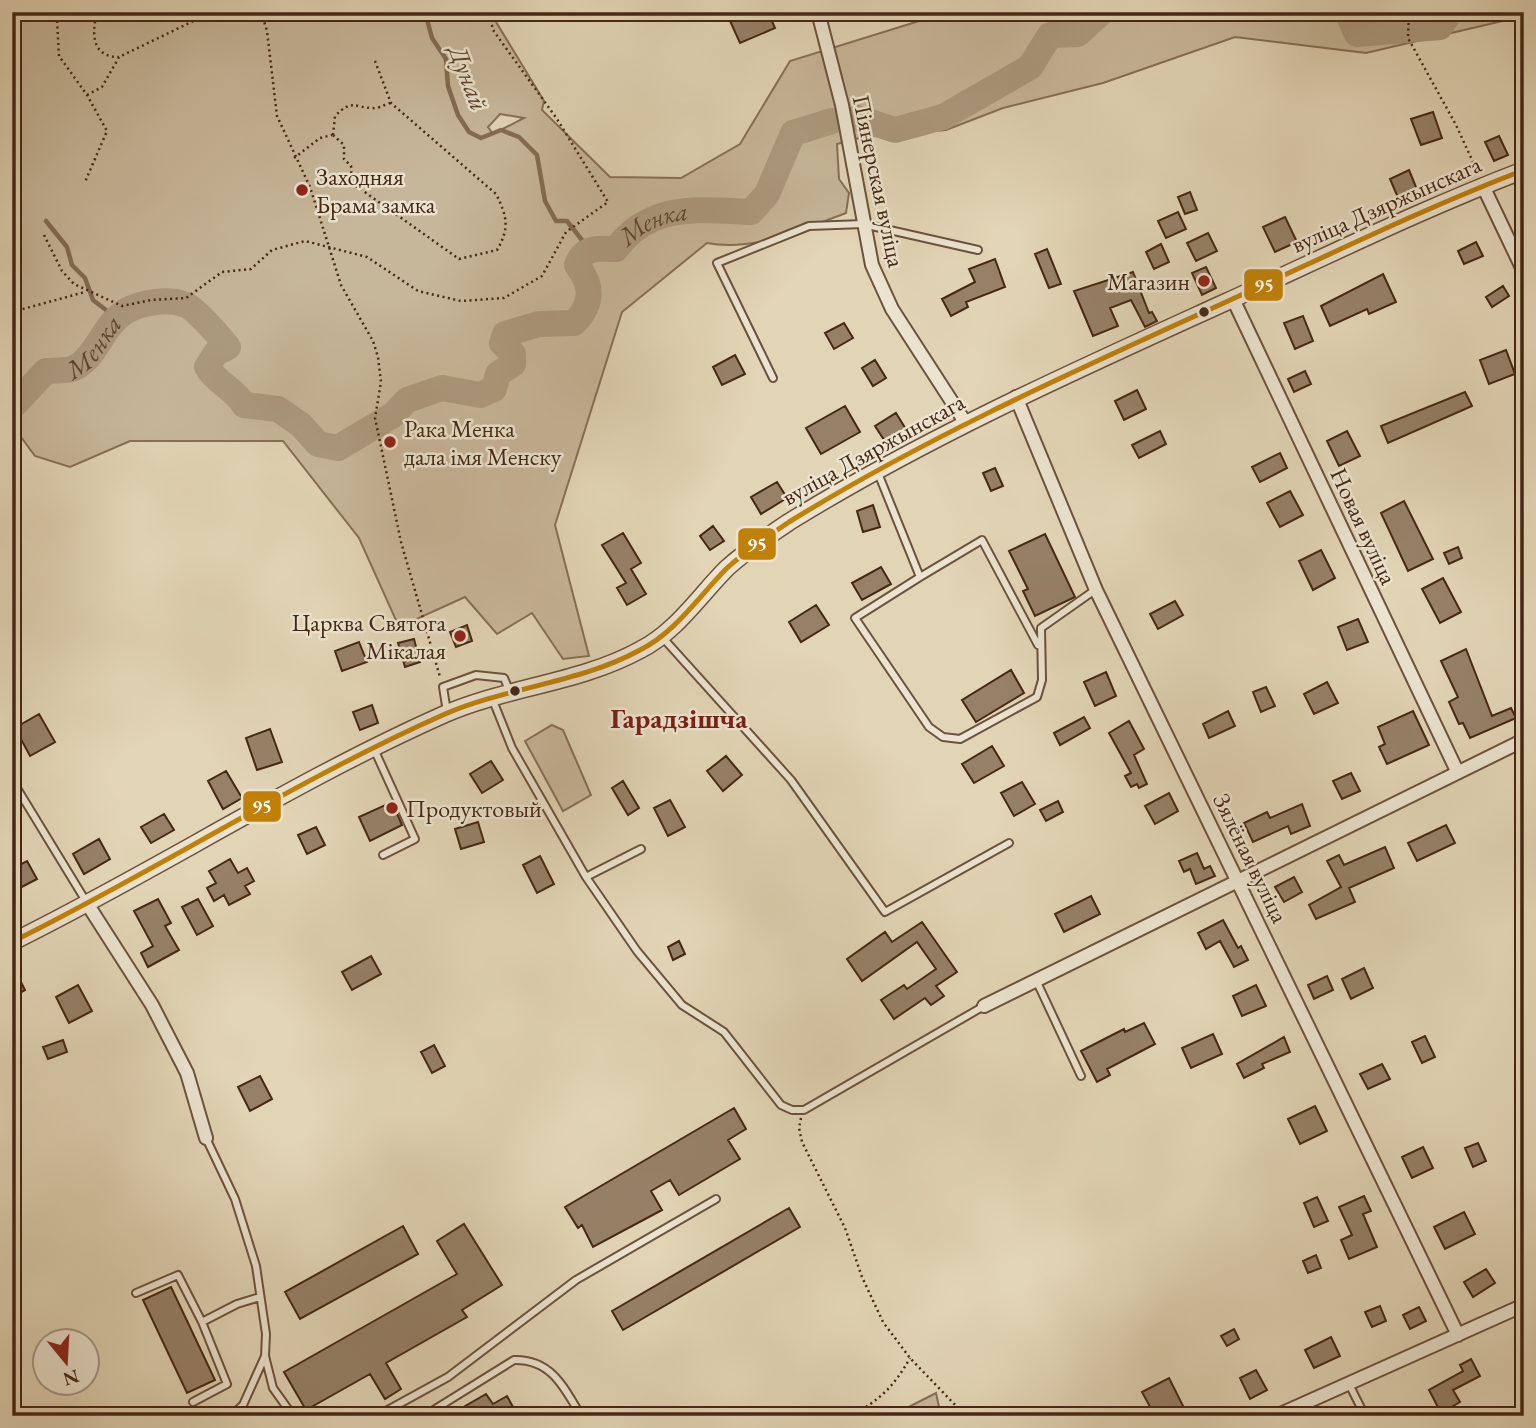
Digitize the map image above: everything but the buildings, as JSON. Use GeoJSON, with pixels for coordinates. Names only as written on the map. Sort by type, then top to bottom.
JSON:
{"type":"FeatureCollection","features":[{"type":"Feature","properties":{"kind":"street","name":"Піянерская вуліца"},"geometry":{"type":"LineString","coordinates":[[818,12],[842,105],[872,265],[892,309],[965,422]]}},
{"type":"Feature","properties":{"kind":"street","name":"вуліца Дзяржынскага"},"geometry":{"type":"LineString","coordinates":[[12,942],[88,905],[374,749],[447,713],[491,696],[610,663],[640,651],[662,636],[727,568],[754,546],[877,471],[965,422],[1320,257],[1524,170]]}},
{"type":"Feature","properties":{"kind":"street"},"geometry":{"type":"LineString","coordinates":[[1483,186],[1524,271]]}},
{"type":"Feature","properties":{"kind":"street","name":"Новая вуліца"},"geometry":{"type":"LineString","coordinates":[[1233,299],[1457,771]]}},
{"type":"Feature","properties":{"kind":"street","name":"Зялёная вуліца"},"geometry":{"type":"LineString","coordinates":[[1017,397],[1096,590],[1458,1335]]}},
{"type":"Feature","properties":{"kind":"street"},"geometry":{"type":"LineString","coordinates":[[984,1006],[1524,740]]}},
{"type":"Feature","properties":{"kind":"street"},"geometry":{"type":"LineString","coordinates":[[88,905],[152,1005],[187,1073],[206,1138]]}},
{"type":"Feature","properties":{"kind":"street"},"geometry":{"type":"LineString","coordinates":[[1276,1416],[1524,1305]]}},
{"type":"Feature","properties":{"kind":"lane"},"geometry":{"type":"LineString","coordinates":[[773,378],[716,263],[810,226],[863,224],[978,250]]}},
{"type":"Feature","properties":{"kind":"lane"},"geometry":{"type":"LineString","coordinates":[[877,471],[920,577]]}},
{"type":"Feature","properties":{"kind":"lane"},"geometry":{"type":"LineString","coordinates":[[1040,649],[982,540],[855,618],[929,727],[943,737],[960,739],[1037,697],[1042,680],[1040,649],[1039,634],[1045,622],[1096,590]]}},
{"type":"Feature","properties":{"kind":"lane"},"geometry":{"type":"LineString","coordinates":[[662,636],[790,779],[885,912],[1009,843]]}},
{"type":"Feature","properties":{"kind":"lane"},"geometry":{"type":"LineString","coordinates":[[447,713],[443,687],[476,675],[504,678],[509,692]]}},
{"type":"Feature","properties":{"kind":"lane"},"geometry":{"type":"LineString","coordinates":[[491,696],[512,748],[586,877],[637,951],[682,1005],[724,1032],[781,1105],[792,1110],[804,1110],[984,1006]]}},
{"type":"Feature","properties":{"kind":"lane"},"geometry":{"type":"LineString","coordinates":[[374,749],[415,839],[383,855]]}},
{"type":"Feature","properties":{"kind":"lane"},"geometry":{"type":"LineString","coordinates":[[12,780],[88,905]]}},
{"type":"Feature","properties":{"kind":"lane"},"geometry":{"type":"LineString","coordinates":[[586,877],[640,849]]}},
{"type":"Feature","properties":{"kind":"lane"},"geometry":{"type":"LineString","coordinates":[[1036,980],[1081,1076]]}},
{"type":"Feature","properties":{"kind":"lane"},"geometry":{"type":"LineString","coordinates":[[206,1138],[235,1199],[256,1266],[266,1334],[265,1356],[273,1388],[293,1416]]}},
{"type":"Feature","properties":{"kind":"lane"},"geometry":{"type":"LineString","coordinates":[[377,1416],[448,1377],[576,1280],[716,1199]]}},
{"type":"Feature","properties":{"kind":"lane"},"geometry":{"type":"LineString","coordinates":[[136,1293],[178,1275],[202,1322],[227,1384],[193,1402]]}},
{"type":"Feature","properties":{"kind":"lane"},"geometry":{"type":"LineString","coordinates":[[202,1322],[237,1304],[260,1297]]}},
{"type":"Feature","properties":{"kind":"lane"},"geometry":{"type":"LineString","coordinates":[[231,1416],[243,1405],[265,1356]]}},
{"type":"Feature","properties":{"kind":"lane"},"geometry":{"type":"LineString","coordinates":[[424,1416],[514,1360],[530,1360],[543,1365],[561,1382],[581,1416]]}},
{"type":"Feature","properties":{"kind":"lane"},"geometry":{"type":"LineString","coordinates":[[1349,1384],[1365,1416]]}},
{"type":"Feature","properties":{"kind":"path"},"geometry":{"type":"LineString","coordinates":[[63,12],[57,20],[59,56],[87,95],[107,131],[85,182]]}},
{"type":"Feature","properties":{"kind":"path"},"geometry":{"type":"LineString","coordinates":[[108,12],[95,22],[93,38],[97,48],[110,57],[119,57],[212,12]]}},
{"type":"Feature","properties":{"kind":"path"},"geometry":{"type":"LineString","coordinates":[[261,12],[267,31],[277,117],[294,158],[310,187],[326,245],[341,285],[373,341],[378,357],[381,383],[375,418],[401,542],[443,687]]}},
{"type":"Feature","properties":{"kind":"path"},"geometry":{"type":"LineString","coordinates":[[44,235],[62,271],[85,292],[122,306],[151,300],[186,298],[222,272],[251,270],[272,250],[304,241],[367,257],[418,291],[461,301],[504,298],[542,276],[566,232],[608,201],[557,119],[493,30],[489,12]]}},
{"type":"Feature","properties":{"kind":"path"},"geometry":{"type":"LineString","coordinates":[[1409,12],[1408,38],[1456,125],[1483,186]]}},
{"type":"Feature","properties":{"kind":"path"},"geometry":{"type":"LineString","coordinates":[[87,95],[102,86],[119,57]]}},
{"type":"Feature","properties":{"kind":"path"},"geometry":{"type":"LineString","coordinates":[[333,135],[344,145],[344,159],[351,166],[352,183],[436,245],[458,259],[497,250],[508,232],[505,212],[496,194],[390,103],[375,61]]}},
{"type":"Feature","properties":{"kind":"path"},"geometry":{"type":"LineString","coordinates":[[333,135],[335,116],[343,108],[359,104],[373,109],[390,103]]}},
{"type":"Feature","properties":{"kind":"path"},"geometry":{"type":"LineString","coordinates":[[294,158],[320,138],[333,135]]}},
{"type":"Feature","properties":{"kind":"path"},"geometry":{"type":"LineString","coordinates":[[12,215],[21,263],[12,276]]}},
{"type":"Feature","properties":{"kind":"path"},"geometry":{"type":"LineString","coordinates":[[12,312],[85,292]]}},
{"type":"Feature","properties":{"kind":"path"},"geometry":{"type":"LineString","coordinates":[[804,1110],[799,1128],[802,1142],[845,1228],[862,1277],[883,1322],[910,1359],[960,1410],[973,1416]]}},
{"type":"Feature","properties":{"kind":"path"},"geometry":{"type":"LineString","coordinates":[[852,1416],[880,1399],[895,1384],[910,1359]]}},
{"type":"Feature","properties":{"kind":"shaded area"},"geometry":{"type":"Polygon","coordinates":[[[12,12],[64,12],[65,17],[69,12],[490,12],[544,101],[542,110],[610,177],[681,178],[740,144],[790,61],[948,12],[1524,12],[1524,16],[1366,53],[1235,37],[1103,83],[1003,108],[946,130],[863,137],[837,144],[839,179],[849,193],[846,213],[760,242],[725,245],[707,243],[622,312],[555,525],[589,656],[563,659],[532,613],[497,634],[465,597],[399,627],[359,538],[283,441],[130,441],[70,467],[35,456],[12,425],[12,12]],[[500,114],[488,127],[493,134],[524,118],[500,114]]]}},
{"type":"Feature","properties":{"kind":"shaded area"},"geometry":{"type":"Polygon","coordinates":[[[552,725],[563,730],[591,795],[563,811],[525,741],[552,725]]]}},
{"type":"Feature","properties":{"kind":"shaded area"},"geometry":{"type":"Polygon","coordinates":[[[936,1393],[941,1416],[891,1416],[936,1393]]]}},
{"type":"Feature","properties":{"kind":"waterway","name":"Дунай"},"geometry":{"type":"LineString","coordinates":[[425,12],[432,38],[446,59],[448,86],[458,115],[469,132],[481,138],[501,130],[519,137],[537,155],[545,201],[556,221],[567,221],[589,249]]}},
{"type":"Feature","properties":{"kind":"waterway","name":"Менка"},"geometry":{"type":"LineString","coordinates":[[858,118],[895,130],[943,117],[1030,67],[1050,35],[1078,34],[1102,12]]}},
{"type":"Feature","properties":{"kind":"waterway","name":"Менка"},"geometry":{"type":"LineString","coordinates":[[1347,12],[1357,34],[1440,27],[1450,12]]}},
{"type":"Feature","properties":{"kind":"waterway","name":"Менка"},"geometry":{"type":"LineString","coordinates":[[12,407],[46,371],[71,369],[84,361],[121,314],[148,303],[178,303],[196,312],[228,347],[216,353],[207,367],[244,405],[278,409],[301,425],[318,444],[338,448],[393,415],[407,400],[442,388],[480,395],[494,389],[498,374],[513,364],[513,354],[502,343],[505,334],[539,324],[574,323],[585,309],[588,288],[577,265],[584,254],[592,250],[616,249],[630,234],[661,216],[695,210],[751,212],[767,194],[793,133],[832,121]]}},
{"type":"Feature","properties":{"kind":"waterway"},"geometry":{"type":"LineString","coordinates":[[46,221],[67,247],[72,265],[85,278],[93,300],[106,310],[111,323]]}},
{"type":"Feature","properties":{"kind":"transit line","name":"95"},"geometry":{"type":"LineString","coordinates":[[12,942],[335,767],[445,714],[493,697],[593,670],[640,650],[665,634],[727,568],[765,538],[842,491],[949,433],[1059,379],[1374,234],[1524,170]]}},
{"type":"Feature","properties":{"kind":"place","name":"Заходняя Брама замка"},"geometry":{"type":"Point","coordinates":[302,190]}},
{"type":"Feature","properties":{"kind":"place","name":"Магазин"},"geometry":{"type":"Point","coordinates":[1204,281]}},
{"type":"Feature","properties":{"kind":"place","name":"Рака Менка дала імя Менску"},"geometry":{"type":"Point","coordinates":[390,442]}},
{"type":"Feature","properties":{"kind":"place","name":"Царква Святога Мікалая"},"geometry":{"type":"Point","coordinates":[460,636]}},
{"type":"Feature","properties":{"kind":"place","name":"Продуктовый"},"geometry":{"type":"Point","coordinates":[392,808]}},
{"type":"Feature","properties":{"kind":"district","name":"Гарадзішча"},"geometry":{"type":"Point","coordinates":[679,718]}}]}
